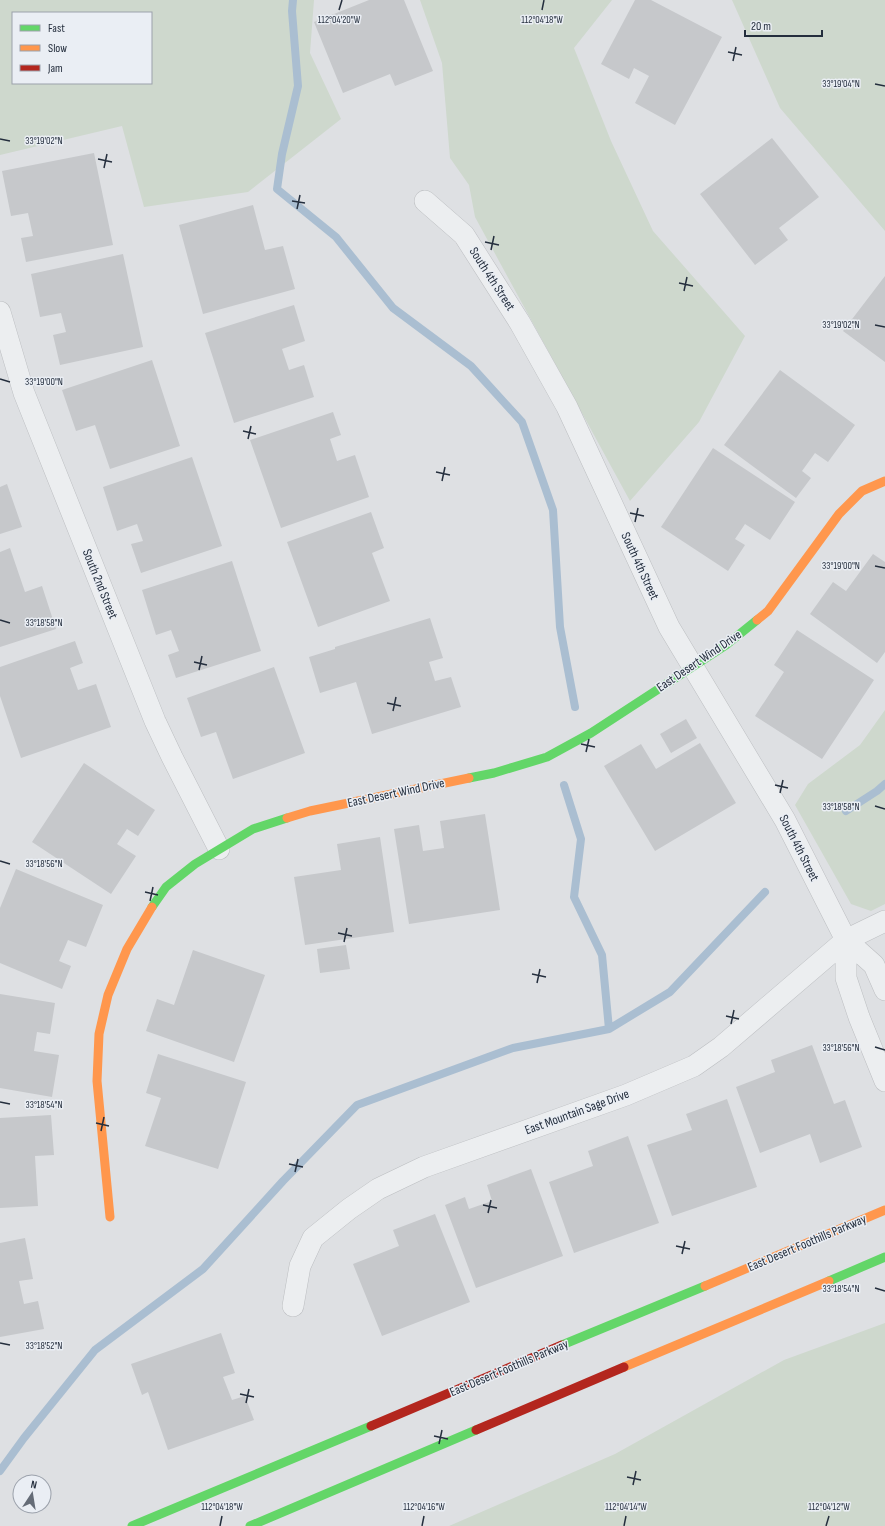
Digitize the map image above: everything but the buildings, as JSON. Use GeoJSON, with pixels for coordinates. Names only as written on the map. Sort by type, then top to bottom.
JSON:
{"type":"FeatureCollection","features":[{"type":"Feature","properties":{"kind":"street","name":"South 4th Street"},"geometry":{"type":"LineString","coordinates":[[425,201],[464,235],[520,323],[567,407],[669,627],[785,820],[846,940],[874,964],[885,990]]}},
{"type":"Feature","properties":{"kind":"street","name":"South 2nd Street"},"geometry":{"type":"LineString","coordinates":[[0,312],[26,400],[152,714],[172,757],[219,849]]}},
{"type":"Feature","properties":{"kind":"street","name":"East Desert Wind Drive"},"geometry":{"type":"LineString","coordinates":[[110,1217],[97,1081],[99,1034],[108,995],[127,949],[148,912],[166,887],[195,864],[253,829],[310,811],[494,773],[547,757],[590,733],[726,645],[768,611],[839,514],[862,490],[885,481]]}},
{"type":"Feature","properties":{"kind":"street","name":"East Mountain Sage Drive"},"geometry":{"type":"LineString","coordinates":[[293,1306],[300,1266],[313,1238],[349,1209],[378,1189],[424,1167],[626,1094],[694,1066],[721,1047],[846,940],[885,921]]}},
{"type":"Feature","properties":{"kind":"street","name":"South 4th Street"},"geometry":{"type":"LineString","coordinates":[[846,940],[846,978],[859,1017],[883,1070]]}},
{"type":"Feature","properties":{"kind":"street","name":"East Desert Foothills Parkway"},"geometry":{"type":"LineString","coordinates":[[132,1526],[885,1210]]}},
{"type":"Feature","properties":{"kind":"street"},"geometry":{"type":"LineString","coordinates":[[250,1526],[885,1257]]}},
{"type":"Feature","properties":{"kind":"shaded area"},"geometry":{"type":"Polygon","coordinates":[[[0,0],[314,0],[310,53],[341,119],[248,192],[144,207],[122,126],[0,155],[0,0]]]}},
{"type":"Feature","properties":{"kind":"shaded area"},"geometry":{"type":"Polygon","coordinates":[[[420,0],[612,0],[574,48],[611,141],[653,231],[745,336],[699,422],[630,501],[475,217],[469,185],[450,158],[442,63],[420,0]]]}},
{"type":"Feature","properties":{"kind":"shaded area"},"geometry":{"type":"Polygon","coordinates":[[[732,0],[885,0],[885,231],[780,108],[732,0]]]}},
{"type":"Feature","properties":{"kind":"shaded area"},"geometry":{"type":"Polygon","coordinates":[[[885,710],[885,904],[871,911],[851,904],[795,805],[808,784],[860,745],[885,710]]]}},
{"type":"Feature","properties":{"kind":"shaded area"},"geometry":{"type":"Polygon","coordinates":[[[885,1323],[885,1526],[449,1526],[615,1454],[784,1360],[885,1323]]]}},
{"type":"Feature","properties":{"kind":"waterway"},"geometry":{"type":"LineString","coordinates":[[293,0],[292,11],[298,86],[282,154],[277,189],[336,237],[393,308],[471,366],[522,422],[553,510],[560,627],[575,707]]}},
{"type":"Feature","properties":{"kind":"waterway"},"geometry":{"type":"LineString","coordinates":[[846,811],[877,791],[885,784]]}},
{"type":"Feature","properties":{"kind":"waterway"},"geometry":{"type":"LineString","coordinates":[[564,785],[581,839],[574,897],[602,955],[609,1029]]}},
{"type":"Feature","properties":{"kind":"waterway"},"geometry":{"type":"LineString","coordinates":[[0,1471],[24,1438],[95,1350],[203,1269],[283,1181],[357,1105],[513,1048],[609,1029],[670,992],[765,892]]}},
{"type":"Feature","properties":{"kind":"traffic: fast"},"geometry":{"type":"LineString","coordinates":[[469,778],[494,773],[547,757],[591,733],[726,645],[757,620]]}},
{"type":"Feature","properties":{"kind":"traffic: fast"},"geometry":{"type":"LineString","coordinates":[[152,907],[166,887],[195,864],[253,829],[287,818]]}},
{"type":"Feature","properties":{"kind":"traffic: fast"},"geometry":{"type":"LineString","coordinates":[[829,1281],[885,1257]]}},
{"type":"Feature","properties":{"kind":"traffic: fast"},"geometry":{"type":"LineString","coordinates":[[562,1345],[705,1286]]}},
{"type":"Feature","properties":{"kind":"traffic: fast"},"geometry":{"type":"LineString","coordinates":[[132,1526],[371,1426]]}},
{"type":"Feature","properties":{"kind":"traffic: fast"},"geometry":{"type":"LineString","coordinates":[[250,1526],[476,1430]]}},
{"type":"Feature","properties":{"kind":"traffic: slow"},"geometry":{"type":"LineString","coordinates":[[757,620],[768,611],[839,514],[862,491],[885,481]]}},
{"type":"Feature","properties":{"kind":"traffic: slow"},"geometry":{"type":"LineString","coordinates":[[287,818],[310,811],[469,778]]}},
{"type":"Feature","properties":{"kind":"traffic: slow"},"geometry":{"type":"LineString","coordinates":[[110,1217],[97,1081],[99,1034],[108,995],[127,949],[152,907]]}},
{"type":"Feature","properties":{"kind":"traffic: slow"},"geometry":{"type":"LineString","coordinates":[[705,1286],[885,1210]]}},
{"type":"Feature","properties":{"kind":"traffic: slow"},"geometry":{"type":"LineString","coordinates":[[624,1367],[829,1281]]}},
{"type":"Feature","properties":{"kind":"traffic: jam"},"geometry":{"type":"LineString","coordinates":[[371,1426],[562,1345]]}},
{"type":"Feature","properties":{"kind":"traffic: jam"},"geometry":{"type":"LineString","coordinates":[[476,1430],[624,1367]]}}]}
